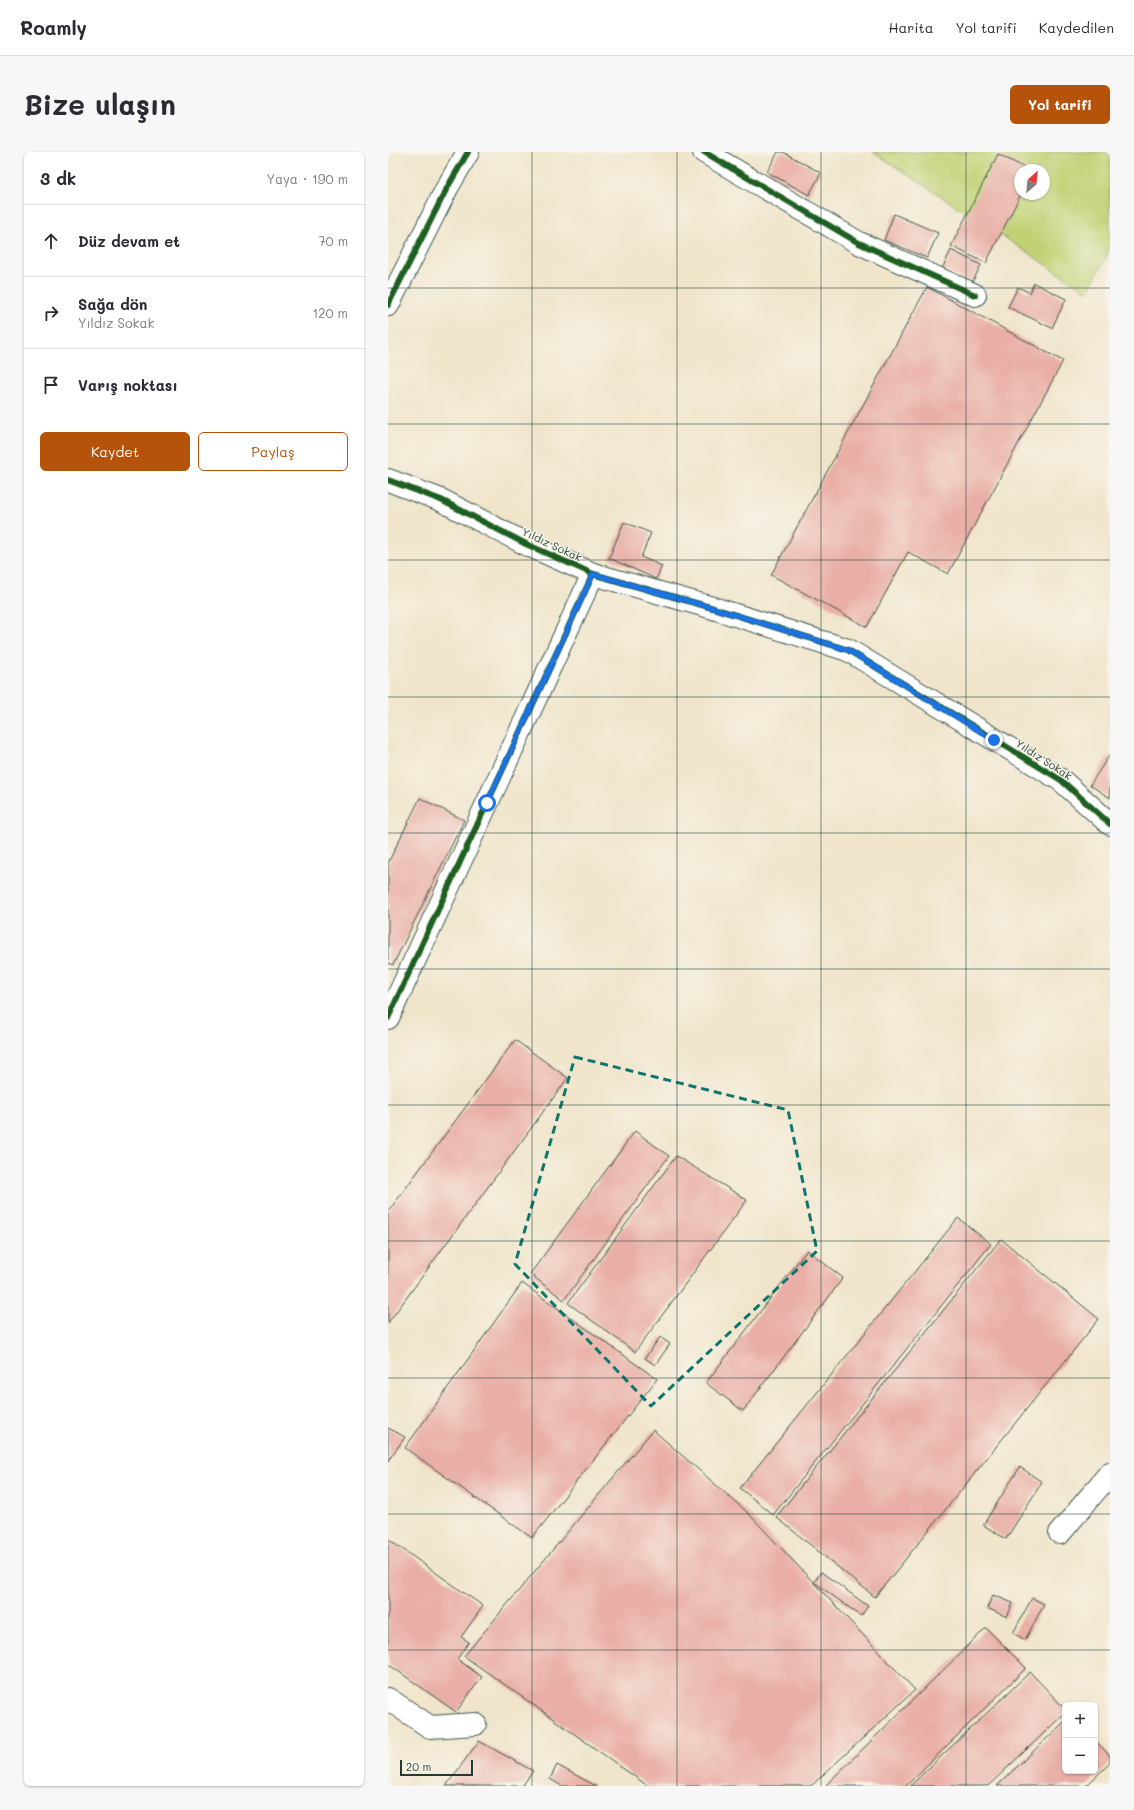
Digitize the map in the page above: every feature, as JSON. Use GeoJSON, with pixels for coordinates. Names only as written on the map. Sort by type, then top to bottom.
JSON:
{"type":"FeatureCollection","features":[{"type":"Feature","properties":{"kind":"street"},"geometry":{"type":"LineString","coordinates":[[388,305],[447,188],[468,152]]}},
{"type":"Feature","properties":{"kind":"street"},"geometry":{"type":"LineString","coordinates":[[704,152],[859,243],[975,295]]}},
{"type":"Feature","properties":{"kind":"street","name":"Yıldız Sokak"},"geometry":{"type":"LineString","coordinates":[[388,480],[441,500],[526,544],[593,574],[713,608],[848,650],[1061,780],[1110,824]]}},
{"type":"Feature","properties":{"kind":"street"},"geometry":{"type":"LineString","coordinates":[[388,1018],[593,574]]}},
{"type":"Feature","properties":{"kind":"street"},"geometry":{"type":"LineString","coordinates":[[1060,1533],[1110,1473]]}},
{"type":"Feature","properties":{"kind":"street"},"geometry":{"type":"LineString","coordinates":[[388,1699],[430,1727],[475,1724]]}},
{"type":"Feature","properties":{"kind":"highlighted area"},"geometry":{"type":"Polygon","coordinates":[[[575,1057],[788,1110],[817,1251],[651,1406],[515,1264],[575,1057]]]}},
{"type":"Feature","properties":{"kind":"green space"},"geometry":{"type":"Polygon","coordinates":[[[873,152],[1110,152],[1110,249],[1088,292],[873,152]]]}},
{"type":"Feature","properties":{"kind":"building"},"geometry":{"type":"Polygon","coordinates":[[[778,152],[783,152],[821,173],[809,195],[767,172],[778,152]]]}},
{"type":"Feature","properties":{"kind":"building"},"geometry":{"type":"Polygon","coordinates":[[[998,154],[1017,164],[1014,164],[1014,200],[1018,200],[986,263],[951,246],[998,154]]]}},
{"type":"Feature","properties":{"kind":"building"},"geometry":{"type":"Polygon","coordinates":[[[894,214],[938,233],[927,258],[884,240],[894,214]]]}},
{"type":"Feature","properties":{"kind":"building"},"geometry":{"type":"Polygon","coordinates":[[[951,250],[981,265],[972,283],[942,269],[951,250]]]}},
{"type":"Feature","properties":{"kind":"building"},"geometry":{"type":"Polygon","coordinates":[[[1034,283],[1066,299],[1052,328],[1008,307],[1018,287],[1030,293],[1034,283]]]}},
{"type":"Feature","properties":{"kind":"building"},"geometry":{"type":"Polygon","coordinates":[[[927,287],[1063,361],[948,574],[908,552],[867,627],[771,575],[927,287]]]}},
{"type":"Feature","properties":{"kind":"building"},"geometry":{"type":"Polygon","coordinates":[[[624,522],[651,533],[641,557],[662,566],[656,579],[609,558],[624,522]]]}},
{"type":"Feature","properties":{"kind":"building"},"geometry":{"type":"Polygon","coordinates":[[[1110,754],[1110,798],[1090,785],[1110,754]]]}},
{"type":"Feature","properties":{"kind":"building"},"geometry":{"type":"Polygon","coordinates":[[[420,798],[464,820],[393,965],[388,963],[388,863],[420,798]]]}},
{"type":"Feature","properties":{"kind":"building"},"geometry":{"type":"Polygon","coordinates":[[[515,1040],[568,1078],[388,1323],[388,1212],[515,1040]]]}},
{"type":"Feature","properties":{"kind":"building"},"geometry":{"type":"Polygon","coordinates":[[[635,1131],[669,1156],[564,1300],[530,1274],[635,1131]]]}},
{"type":"Feature","properties":{"kind":"building"},"geometry":{"type":"Polygon","coordinates":[[[676,1156],[747,1200],[635,1352],[568,1303],[676,1156]]]}},
{"type":"Feature","properties":{"kind":"building"},"geometry":{"type":"Polygon","coordinates":[[[958,1218],[991,1244],[773,1515],[740,1488],[958,1218]]]}},
{"type":"Feature","properties":{"kind":"building"},"geometry":{"type":"Polygon","coordinates":[[[1001,1239],[1099,1319],[875,1597],[776,1517],[1001,1239]]]}},
{"type":"Feature","properties":{"kind":"building"},"geometry":{"type":"Polygon","coordinates":[[[807,1250],[843,1278],[743,1411],[706,1383],[807,1250]]]}},
{"type":"Feature","properties":{"kind":"building"},"geometry":{"type":"Polygon","coordinates":[[[522,1283],[657,1379],[532,1538],[405,1448],[522,1283]]]}},
{"type":"Feature","properties":{"kind":"building"},"geometry":{"type":"Polygon","coordinates":[[[660,1337],[670,1344],[655,1365],[645,1358],[660,1337]]]}},
{"type":"Feature","properties":{"kind":"building"},"geometry":{"type":"Polygon","coordinates":[[[388,1428],[405,1437],[388,1461],[388,1428]]]}},
{"type":"Feature","properties":{"kind":"building"},"geometry":{"type":"Polygon","coordinates":[[[653,1430],[747,1512],[915,1690],[811,1786],[648,1786],[464,1656],[653,1430]]]}},
{"type":"Feature","properties":{"kind":"building"},"geometry":{"type":"Polygon","coordinates":[[[1020,1467],[1042,1482],[1006,1539],[983,1525],[1020,1467]]]}},
{"type":"Feature","properties":{"kind":"building"},"geometry":{"type":"Polygon","coordinates":[[[388,1539],[483,1606],[461,1637],[469,1642],[457,1659],[482,1677],[456,1712],[388,1664],[388,1539]]]}},
{"type":"Feature","properties":{"kind":"building"},"geometry":{"type":"Polygon","coordinates":[[[821,1572],[868,1606],[861,1616],[814,1582],[821,1572]]]}},
{"type":"Feature","properties":{"kind":"building"},"geometry":{"type":"Polygon","coordinates":[[[993,1595],[1013,1603],[1007,1617],[987,1608],[993,1595]]]}},
{"type":"Feature","properties":{"kind":"building"},"geometry":{"type":"Polygon","coordinates":[[[1032,1598],[1044,1604],[1025,1640],[1013,1633],[1032,1598]]]}},
{"type":"Feature","properties":{"kind":"building"},"geometry":{"type":"Polygon","coordinates":[[[986,1628],[1026,1668],[906,1786],[825,1786],[986,1628]]]}},
{"type":"Feature","properties":{"kind":"building"},"geometry":{"type":"Polygon","coordinates":[[[1030,1672],[1062,1706],[1062,1716],[988,1786],[910,1786],[1030,1672]]]}},
{"type":"Feature","properties":{"kind":"building"},"geometry":{"type":"Polygon","coordinates":[[[1062,1724],[1062,1774],[1098,1774],[1098,1743],[1110,1756],[1110,1763],[1086,1786],[997,1786],[1062,1724]]]}},
{"type":"Feature","properties":{"kind":"building"},"geometry":{"type":"Polygon","coordinates":[[[479,1741],[533,1771],[522,1786],[446,1786],[479,1741]]]}},
{"type":"Feature","properties":{"kind":"building"},"geometry":{"type":"Polygon","coordinates":[[[557,1765],[596,1786],[562,1786],[550,1779],[557,1765]]]}},
{"type":"Feature","properties":{"kind":"cycle path"},"geometry":{"type":"LineString","coordinates":[[388,305],[447,188],[468,152]]}},
{"type":"Feature","properties":{"kind":"cycle path"},"geometry":{"type":"LineString","coordinates":[[704,152],[859,243],[975,295]]}},
{"type":"Feature","properties":{"kind":"cycle path"},"geometry":{"type":"LineString","coordinates":[[388,480],[441,500],[526,544],[593,574],[713,608],[848,650],[1061,780],[1110,824]]}},
{"type":"Feature","properties":{"kind":"cycle path"},"geometry":{"type":"LineString","coordinates":[[388,1018],[593,574]]}},
{"type":"Feature","properties":{"kind":"route"},"geometry":{"type":"LineString","coordinates":[[487,803],[593,574],[713,608],[848,650],[994,740]]}}]}
